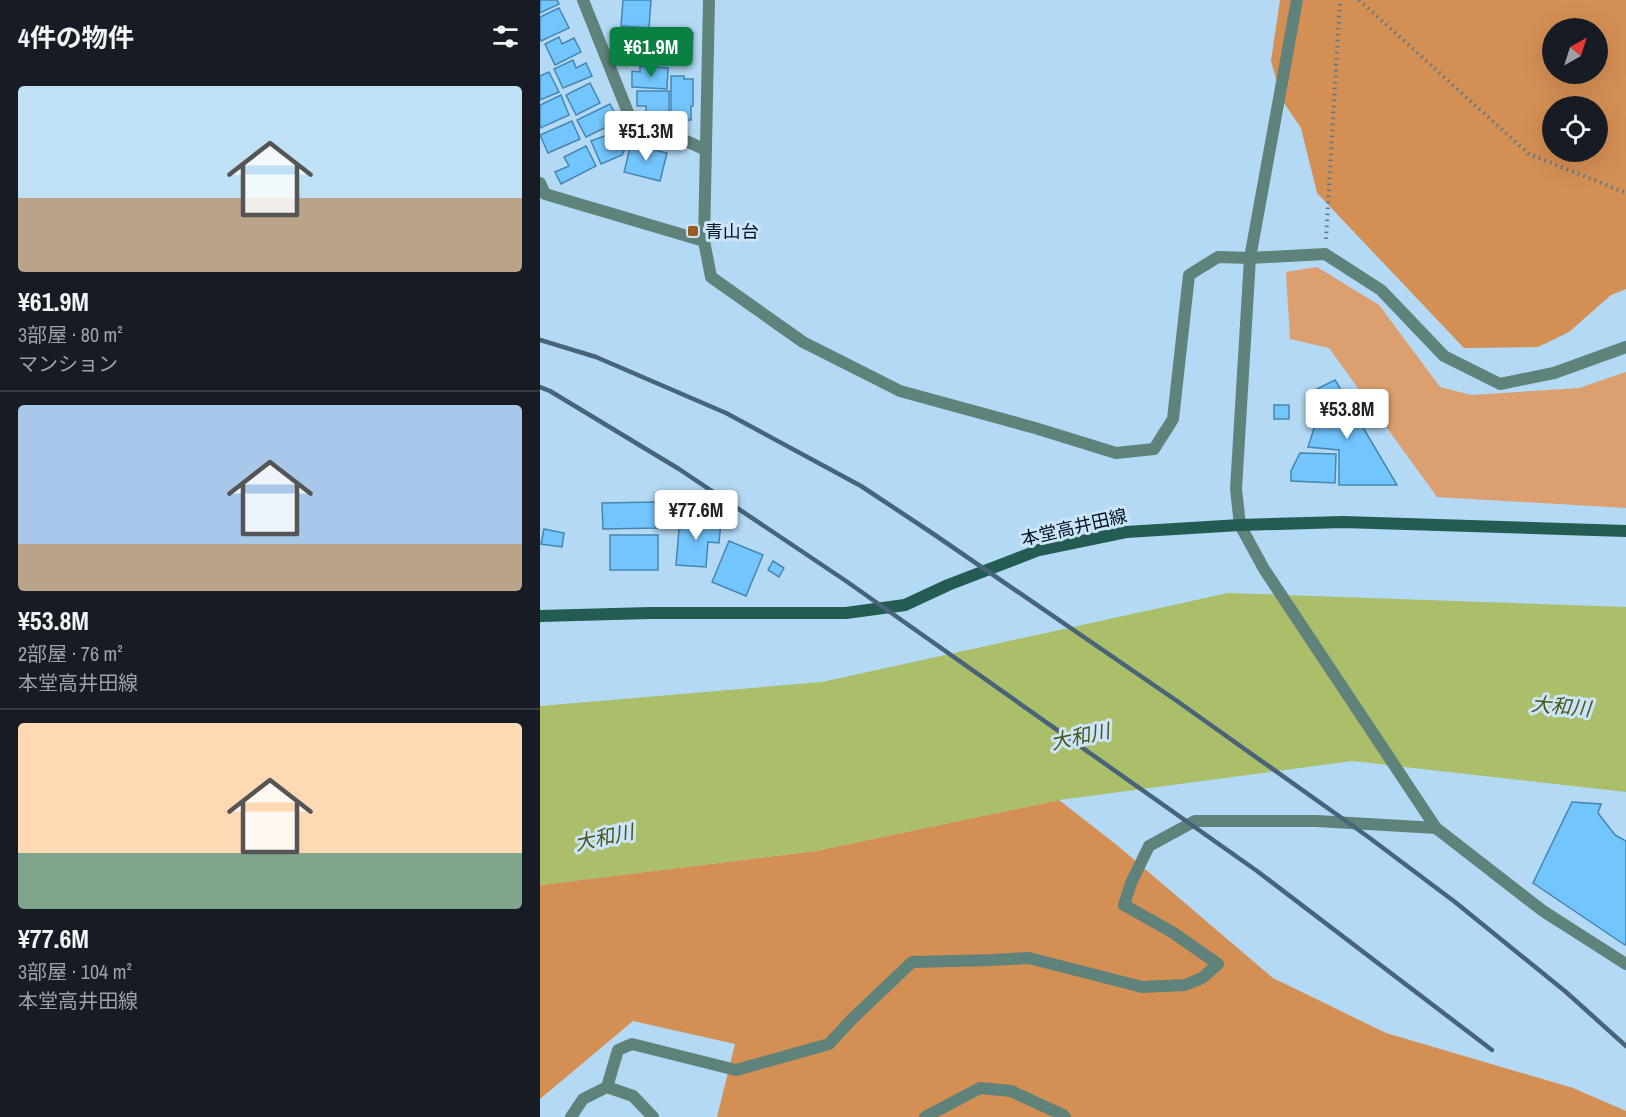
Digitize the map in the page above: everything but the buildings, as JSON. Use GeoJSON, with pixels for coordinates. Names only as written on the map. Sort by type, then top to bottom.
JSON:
{"type":"FeatureCollection","features":[{"type":"Feature","properties":{"kind":"main road","name":"本堂高井田線"},"geometry":{"type":"LineString","coordinates":[[540,616],[650,613],[846,613],[905,605],[948,585],[1039,550],[1125,532],[1343,522],[1626,531]]}},
{"type":"Feature","properties":{"kind":"street"},"geometry":{"type":"LineString","coordinates":[[583,0],[629,115],[706,150]]}},
{"type":"Feature","properties":{"kind":"street"},"geometry":{"type":"LineString","coordinates":[[709,0],[704,241],[711,277],[803,342],[900,391],[1116,453],[1154,449],[1173,420],[1189,275],[1218,256],[1250,258],[1325,254],[1381,290],[1444,356],[1500,384],[1554,374],[1626,347]]}},
{"type":"Feature","properties":{"kind":"street"},"geometry":{"type":"LineString","coordinates":[[1297,0],[1250,258],[1236,489],[1240,525],[1264,569],[1436,828],[1543,911],[1626,964]]}},
{"type":"Feature","properties":{"kind":"street"},"geometry":{"type":"LineString","coordinates":[[540,183],[545,194],[704,241]]}},
{"type":"Feature","properties":{"kind":"street"},"geometry":{"type":"LineString","coordinates":[[608,1087],[618,1050],[632,1044],[736,1070],[829,1044],[912,962],[1029,957],[1142,987],[1185,985],[1194,982],[1218,964],[1172,932],[1124,905],[1131,883],[1149,846],[1195,821],[1317,821],[1436,828]]}},
{"type":"Feature","properties":{"kind":"street"},"geometry":{"type":"LineString","coordinates":[[571,1117],[583,1099],[608,1087],[633,1096],[653,1117]]}},
{"type":"Feature","properties":{"kind":"street"},"geometry":{"type":"LineString","coordinates":[[925,1117],[980,1088],[1011,1091],[1063,1114],[1065,1117]]}},
{"type":"Feature","properties":{"kind":"path"},"geometry":{"type":"LineString","coordinates":[[1325,254],[1340,0]]}},
{"type":"Feature","properties":{"kind":"path"},"geometry":{"type":"LineString","coordinates":[[1359,0],[1529,154],[1626,193]]}},
{"type":"Feature","properties":{"kind":"shaded area"},"geometry":{"type":"Polygon","coordinates":[[[1280,0],[1626,0],[1626,289],[1611,295],[1569,332],[1538,347],[1464,348],[1317,193],[1301,128],[1282,100],[1271,61],[1280,0]]]}},
{"type":"Feature","properties":{"kind":"shaded area"},"geometry":{"type":"Polygon","coordinates":[[[1317,267],[1379,305],[1440,387],[1471,395],[1579,388],[1626,372],[1626,508],[1437,497],[1329,348],[1290,339],[1286,272],[1317,267]]]}},
{"type":"Feature","properties":{"kind":"shaded area"},"geometry":{"type":"Polygon","coordinates":[[[1059,800],[1118,846],[1273,978],[1386,1033],[1573,1088],[1626,1111],[1626,1117],[717,1117],[735,1044],[633,1021],[540,1099],[540,885],[815,851],[1059,800]]]}},
{"type":"Feature","properties":{"kind":"water","name":"大和川"},"geometry":{"type":"Polygon","coordinates":[[[1228,593],[1626,607],[1626,792],[1352,761],[1059,800],[815,851],[540,885],[540,706],[822,682],[1228,593]]]}},
{"type":"Feature","properties":{"kind":"railway"},"geometry":{"type":"LineString","coordinates":[[540,340],[596,357],[726,413],[861,486],[1177,701],[1367,836],[1455,902],[1566,992],[1626,1046]]}},
{"type":"Feature","properties":{"kind":"railway"},"geometry":{"type":"LineString","coordinates":[[540,387],[679,469],[846,581],[1257,871],[1492,1050]]}},
{"type":"Feature","properties":{"kind":"place","name":"青山台"},"geometry":{"type":"Point","coordinates":[693,231]}}]}
